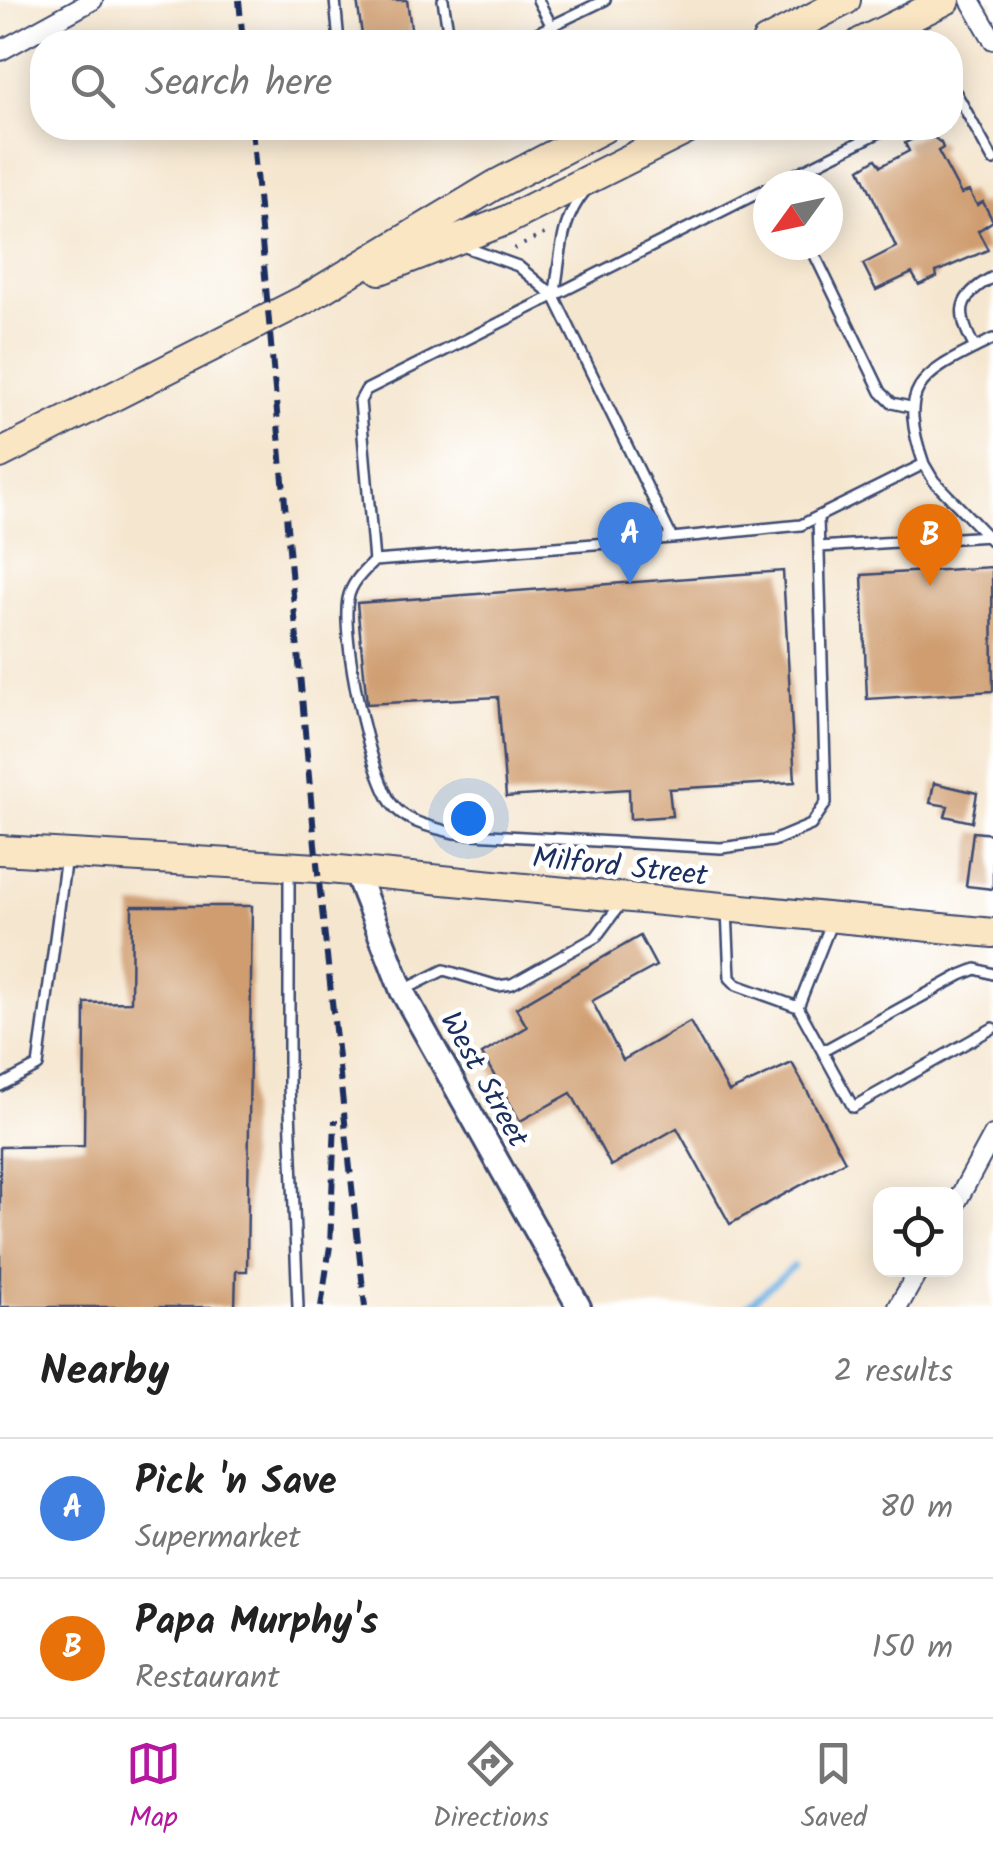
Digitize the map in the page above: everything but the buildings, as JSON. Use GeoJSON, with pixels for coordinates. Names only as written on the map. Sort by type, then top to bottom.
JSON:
{"type":"FeatureCollection","features":[{"type":"Feature","properties":{"kind":"main road"},"geometry":{"type":"LineString","coordinates":[[789,30],[846,0]]}},
{"type":"Feature","properties":{"kind":"main road"},"geometry":{"type":"LineString","coordinates":[[885,30],[946,0]]}},
{"type":"Feature","properties":{"kind":"main road"},"geometry":{"type":"LineString","coordinates":[[0,454],[304,300],[569,140]]}},
{"type":"Feature","properties":{"kind":"main road"},"geometry":{"type":"LineString","coordinates":[[304,300],[505,221],[668,140]]}},
{"type":"Feature","properties":{"kind":"main road","name":"Milford Street"},"geometry":{"type":"LineString","coordinates":[[0,850],[289,866],[993,933]]}},
{"type":"Feature","properties":{"kind":"street"},"geometry":{"type":"LineString","coordinates":[[38,30],[93,0]]}},
{"type":"Feature","properties":{"kind":"street"},"geometry":{"type":"LineString","coordinates":[[970,0],[993,40]]}},
{"type":"Feature","properties":{"kind":"street"},"geometry":{"type":"LineString","coordinates":[[0,51],[30,35]]}},
{"type":"Feature","properties":{"kind":"street","name":"West Street"},"geometry":{"type":"LineString","coordinates":[[356,873],[402,991],[579,1307]]}},
{"type":"Feature","properties":{"kind":"street"},"geometry":{"type":"LineString","coordinates":[[963,1190],[993,1135]]}},
{"type":"Feature","properties":{"kind":"street"},"geometry":{"type":"LineString","coordinates":[[898,1307],[915,1277]]}},
{"type":"Feature","properties":{"kind":"lane"},"geometry":{"type":"LineString","coordinates":[[335,0],[338,30]]}},
{"type":"Feature","properties":{"kind":"lane"},"geometry":{"type":"LineString","coordinates":[[443,0],[448,30]]}},
{"type":"Feature","properties":{"kind":"lane"},"geometry":{"type":"LineString","coordinates":[[538,0],[554,30]]}},
{"type":"Feature","properties":{"kind":"lane"},"geometry":{"type":"LineString","coordinates":[[544,30],[604,0]]}},
{"type":"Feature","properties":{"kind":"lane"},"geometry":{"type":"LineString","coordinates":[[963,106],[993,160]]}},
{"type":"Feature","properties":{"kind":"lane"},"geometry":{"type":"LineString","coordinates":[[805,170],[864,140]]}},
{"type":"Feature","properties":{"kind":"lane"},"geometry":{"type":"LineString","coordinates":[[554,296],[557,256],[574,204],[603,172]]}},
{"type":"Feature","properties":{"kind":"lane"},"geometry":{"type":"LineString","coordinates":[[374,561],[360,401],[366,390],[753,196]]}},
{"type":"Feature","properties":{"kind":"lane"},"geometry":{"type":"LineString","coordinates":[[444,244],[500,256],[554,296],[672,538]]}},
{"type":"Feature","properties":{"kind":"lane"},"geometry":{"type":"LineString","coordinates":[[817,260],[881,392],[892,403],[910,407]]}},
{"type":"Feature","properties":{"kind":"lane"},"geometry":{"type":"LineString","coordinates":[[975,348],[964,327],[964,302],[972,288],[993,276]]}},
{"type":"Feature","properties":{"kind":"lane"},"geometry":{"type":"LineString","coordinates":[[991,539],[934,481],[911,426],[910,407],[915,388],[928,373],[993,340]]}},
{"type":"Feature","properties":{"kind":"lane"},"geometry":{"type":"LineString","coordinates":[[818,518],[826,803],[811,825],[786,836],[720,848],[454,833],[413,822],[392,804],[363,720],[347,628],[348,597],[355,580],[374,561],[786,528],[818,518],[924,464]]}},
{"type":"Feature","properties":{"kind":"lane"},"geometry":{"type":"LineString","coordinates":[[819,547],[991,539]]}},
{"type":"Feature","properties":{"kind":"lane"},"geometry":{"type":"LineString","coordinates":[[0,1086],[38,1066],[66,854]]}},
{"type":"Feature","properties":{"kind":"lane"},"geometry":{"type":"LineString","coordinates":[[289,866],[289,1085],[298,1307]]}},
{"type":"Feature","properties":{"kind":"lane"},"geometry":{"type":"LineString","coordinates":[[402,991],[444,970],[498,986],[512,984],[596,937],[625,898]]}},
{"type":"Feature","properties":{"kind":"lane"},"geometry":{"type":"LineString","coordinates":[[728,909],[730,978],[737,985],[798,1007],[853,1106],[993,1028]]}},
{"type":"Feature","properties":{"kind":"lane"},"geometry":{"type":"LineString","coordinates":[[798,1007],[833,918]]}},
{"type":"Feature","properties":{"kind":"lane"},"geometry":{"type":"LineString","coordinates":[[822,1052],[961,975],[976,969],[993,974]]}},
{"type":"Feature","properties":{"kind":"path"},"geometry":{"type":"LineString","coordinates":[[503,254],[546,234]]}},
{"type":"Feature","properties":{"kind":"waterway"},"geometry":{"type":"LineString","coordinates":[[746,1307],[794,1266]]}},
{"type":"Feature","properties":{"kind":"railway"},"geometry":{"type":"LineString","coordinates":[[239,0],[242,30]]}},
{"type":"Feature","properties":{"kind":"railway"},"geometry":{"type":"LineString","coordinates":[[253,140],[315,845],[365,1307]]}},
{"type":"Feature","properties":{"kind":"railway"},"geometry":{"type":"LineString","coordinates":[[321,1307],[330,1246],[335,1120]]}},
{"type":"Feature","properties":{"kind":"place","name":"Pick 'n Save"},"geometry":{"type":"Point","coordinates":[630,584]}},
{"type":"Feature","properties":{"kind":"place","name":"Papa Murphy's"},"geometry":{"type":"Point","coordinates":[930,586]}}]}
